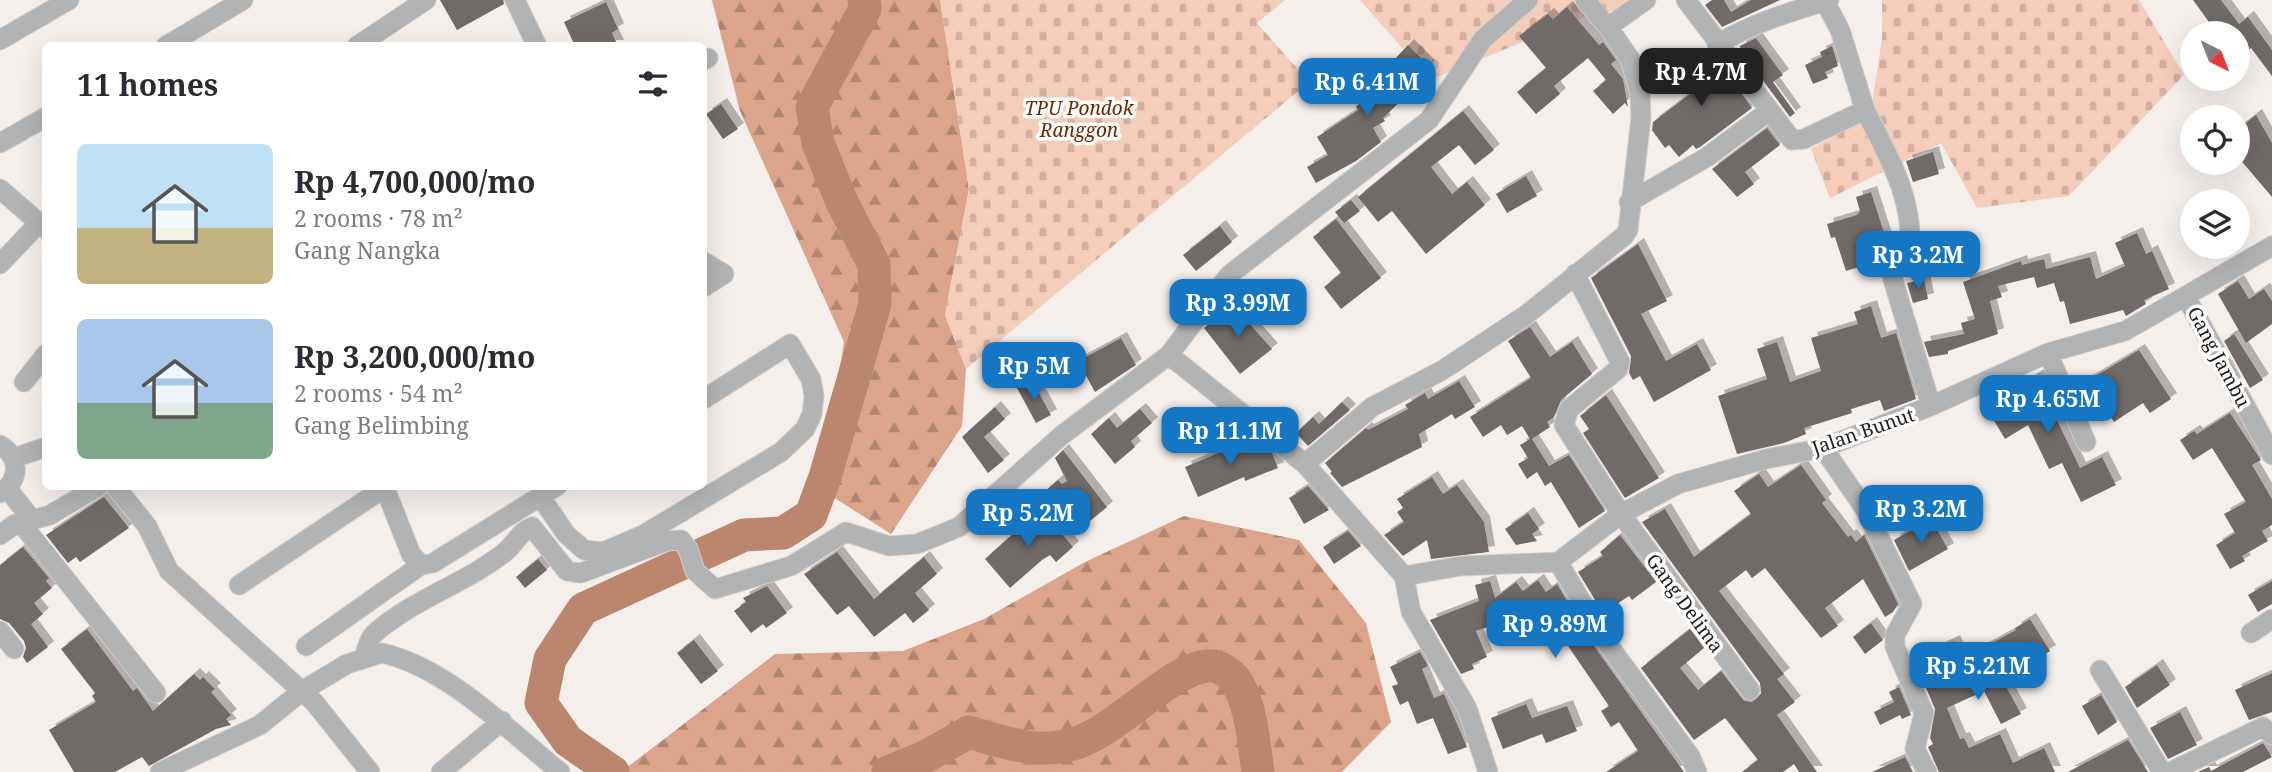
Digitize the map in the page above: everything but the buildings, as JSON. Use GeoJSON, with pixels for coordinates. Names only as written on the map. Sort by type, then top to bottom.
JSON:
{"type":"FeatureCollection","features":[{"type":"Feature","properties":{"kind":"street"},"geometry":{"type":"LineString","coordinates":[[0,40],[69,0]]}},
{"type":"Feature","properties":{"kind":"street"},"geometry":{"type":"LineString","coordinates":[[173,42],[243,0]]}},
{"type":"Feature","properties":{"kind":"street"},"geometry":{"type":"LineString","coordinates":[[363,42],[426,0]]}},
{"type":"Feature","properties":{"kind":"street"},"geometry":{"type":"LineString","coordinates":[[515,0],[535,42]]}},
{"type":"Feature","properties":{"kind":"street"},"geometry":{"type":"LineString","coordinates":[[364,657],[372,635],[388,623],[480,572],[512,546],[523,530],[532,527],[567,571],[581,573],[667,541],[681,540],[688,549],[695,571],[715,589],[791,566],[846,532],[889,545],[917,544],[959,527],[1062,435],[1168,355],[1229,275],[1429,120],[1483,39],[1528,0]]}},
{"type":"Feature","properties":{"kind":"street"},"geometry":{"type":"LineString","coordinates":[[1305,464],[1372,407],[1441,371],[1526,316],[1624,236],[1628,229],[1629,202],[1641,118],[1640,94],[1630,59],[1585,0]]}},
{"type":"Feature","properties":{"kind":"street"},"geometry":{"type":"LineString","coordinates":[[1608,27],[1646,0]]}},
{"type":"Feature","properties":{"kind":"street"},"geometry":{"type":"LineString","coordinates":[[1686,0],[1792,140],[1798,141],[1865,110]]}},
{"type":"Feature","properties":{"kind":"street"},"geometry":{"type":"LineString","coordinates":[[1717,44],[1753,24],[1793,8],[1826,0],[1840,30],[1865,110],[1902,184],[1908,208],[1910,249],[1891,273],[1931,406]]}},
{"type":"Feature","properties":{"kind":"street"},"geometry":{"type":"LineString","coordinates":[[1629,202],[1707,157],[1769,111]]}},
{"type":"Feature","properties":{"kind":"street"},"geometry":{"type":"LineString","coordinates":[[0,143],[42,119]]}},
{"type":"Feature","properties":{"kind":"street"},"geometry":{"type":"LineString","coordinates":[[0,189],[42,226],[0,264]]}},
{"type":"Feature","properties":{"kind":"street","name":"Jalan Bunut"},"geometry":{"type":"LineString","coordinates":[[1558,562],[1621,514],[1678,484],[1766,459],[1823,448],[1931,406],[2048,354],[2125,331],[2272,246]]}},
{"type":"Feature","properties":{"kind":"street"},"geometry":{"type":"LineString","coordinates":[[707,264],[724,274],[707,285]]}},
{"type":"Feature","properties":{"kind":"street","name":"Gang Delima"},"geometry":{"type":"LineString","coordinates":[[1575,274],[1620,362],[1618,369],[1569,409],[1564,425],[1621,514],[1750,690]]}},
{"type":"Feature","properties":{"kind":"street","name":"Gang Jambu"},"geometry":{"type":"LineString","coordinates":[[2186,296],[2272,455]]}},
{"type":"Feature","properties":{"kind":"street"},"geometry":{"type":"LineString","coordinates":[[306,646],[421,565],[433,563],[548,491],[566,534],[584,550],[603,552],[643,535],[781,452],[805,429],[812,414],[814,396],[811,379],[790,344],[707,397]]}},
{"type":"Feature","properties":{"kind":"street"},"geometry":{"type":"LineString","coordinates":[[2048,354],[2086,442]]}},
{"type":"Feature","properties":{"kind":"street"},"geometry":{"type":"LineString","coordinates":[[1168,355],[1305,464],[1404,576],[1411,612],[1467,708],[1488,772]]}},
{"type":"Feature","properties":{"kind":"street"},"geometry":{"type":"LineString","coordinates":[[24,382],[42,359]]}},
{"type":"Feature","properties":{"kind":"street"},"geometry":{"type":"LineString","coordinates":[[42,448],[7,452],[15,474],[4,491],[156,693]]}},
{"type":"Feature","properties":{"kind":"street"},"geometry":{"type":"LineString","coordinates":[[1823,448],[1865,509],[1912,604],[1895,635],[1895,648],[1924,713],[1915,749],[1927,772]]}},
{"type":"Feature","properties":{"kind":"street"},"geometry":{"type":"LineString","coordinates":[[0,535],[50,515],[92,490]]}},
{"type":"Feature","properties":{"kind":"street"},"geometry":{"type":"LineString","coordinates":[[118,490],[147,526],[169,571],[302,691],[370,772]]}},
{"type":"Feature","properties":{"kind":"street"},"geometry":{"type":"LineString","coordinates":[[239,585],[381,490]]}},
{"type":"Feature","properties":{"kind":"street"},"geometry":{"type":"LineString","coordinates":[[386,490],[411,554],[421,565]]}},
{"type":"Feature","properties":{"kind":"street"},"geometry":{"type":"LineString","coordinates":[[1404,576],[1461,566],[1558,562],[1604,639],[1690,756],[1697,772]]}},
{"type":"Feature","properties":{"kind":"street"},"geometry":{"type":"LineString","coordinates":[[2251,633],[2272,619]]}},
{"type":"Feature","properties":{"kind":"street"},"geometry":{"type":"LineString","coordinates":[[0,631],[14,649]]}},
{"type":"Feature","properties":{"kind":"street"},"geometry":{"type":"LineString","coordinates":[[160,772],[260,725],[302,691],[364,657],[382,653],[436,677],[502,721],[560,772]]}},
{"type":"Feature","properties":{"kind":"street"},"geometry":{"type":"LineString","coordinates":[[2100,670],[2162,772]]}},
{"type":"Feature","properties":{"kind":"street"},"geometry":{"type":"LineString","coordinates":[[441,772],[502,721]]}},
{"type":"Feature","properties":{"kind":"street"},"geometry":{"type":"LineString","coordinates":[[2170,772],[2259,729],[2270,730]]}},
{"type":"Feature","properties":{"kind":"green space"},"geometry":{"type":"Polygon","coordinates":[[[712,0],[940,0],[969,189],[945,315],[966,369],[962,426],[891,534],[819,488],[844,342],[740,111],[712,0]]]}},
{"type":"Feature","properties":{"kind":"green space","name":"TPU Pondok Ranggon"},"geometry":{"type":"Polygon","coordinates":[[[940,0],[1285,0],[1257,23],[1309,82],[966,369],[945,315],[969,189],[940,0]]]}},
{"type":"Feature","properties":{"kind":"green space"},"geometry":{"type":"Polygon","coordinates":[[[1360,0],[1646,0],[1632,13],[1599,11],[1430,80],[1360,0]]]}},
{"type":"Feature","properties":{"kind":"green space"},"geometry":{"type":"Polygon","coordinates":[[[1882,0],[2139,0],[2180,68],[2180,79],[2069,196],[1977,208],[1941,143],[1830,198],[1811,149],[1870,116],[1882,39],[1882,0]]]}},
{"type":"Feature","properties":{"kind":"green space"},"geometry":{"type":"Polygon","coordinates":[[[1184,516],[1299,540],[1366,623],[1391,722],[1342,772],[621,772],[775,654],[903,651],[984,619],[1085,562],[1184,516]]]}},
{"type":"Feature","properties":{"kind":"waterway"},"geometry":{"type":"LineString","coordinates":[[613,772],[568,741],[541,703],[550,659],[583,609],[744,535],[783,533],[811,515],[825,477],[875,304],[874,265],[841,200],[818,143],[812,107],[865,9],[864,0]]}},
{"type":"Feature","properties":{"kind":"waterway"},"geometry":{"type":"LineString","coordinates":[[888,772],[925,757],[969,732],[1033,748],[1073,744],[1107,727],[1176,678],[1207,666],[1226,672],[1235,679],[1240,688],[1250,718],[1258,772]]}}]}
